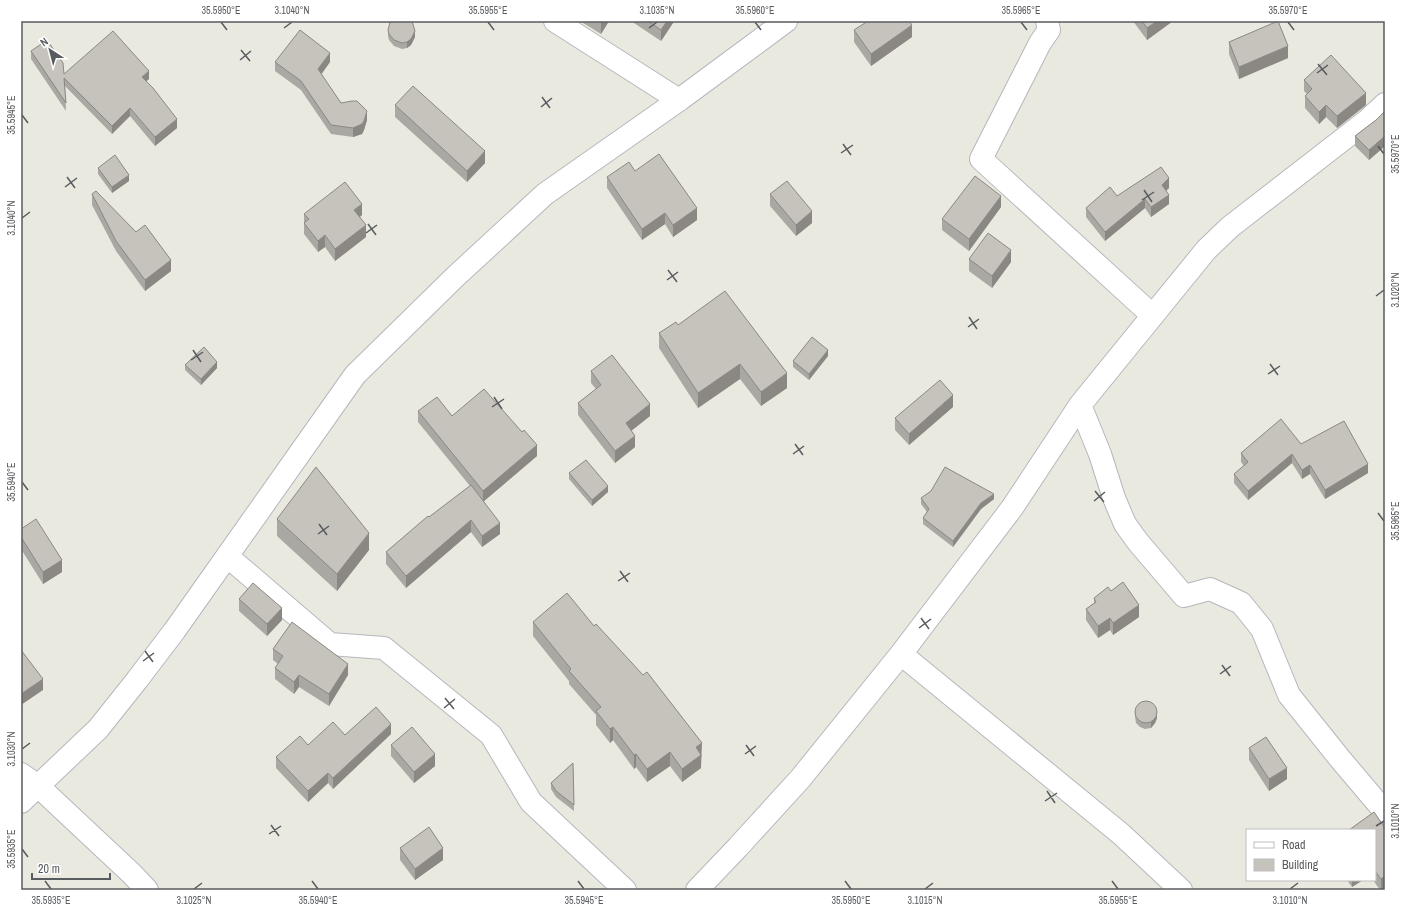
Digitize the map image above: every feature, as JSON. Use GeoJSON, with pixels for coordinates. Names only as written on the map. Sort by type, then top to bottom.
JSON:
{"type":"FeatureCollection","features":[{"type":"Feature","properties":{"kind":"street"},"geometry":{"type":"LineString","coordinates":[[555,21],[679,100]]}},
{"type":"Feature","properties":{"kind":"street"},"geometry":{"type":"LineString","coordinates":[[21,802],[29,780],[98,729],[170,636],[355,375],[455,277],[544,194],[679,100],[786,21]]}},
{"type":"Feature","properties":{"kind":"street"},"geometry":{"type":"LineString","coordinates":[[1047,21],[1050,30],[1040,43],[981,159],[1152,315]]}},
{"type":"Feature","properties":{"kind":"street"},"geometry":{"type":"LineString","coordinates":[[697,890],[800,779],[900,654],[1012,508],[1080,405],[1206,250],[1230,227],[1368,120],[1385,104]]}},
{"type":"Feature","properties":{"kind":"street"},"geometry":{"type":"LineString","coordinates":[[1080,405],[1100,454],[1125,524],[1138,542],[1184,596],[1210,589],[1242,602],[1262,629],[1289,695],[1385,812]]}},
{"type":"Feature","properties":{"kind":"street"},"geometry":{"type":"LineString","coordinates":[[227,556],[330,644],[384,648],[491,735],[532,802],[625,890]]}},
{"type":"Feature","properties":{"kind":"street"},"geometry":{"type":"LineString","coordinates":[[900,654],[1121,834],[1182,890]]}},
{"type":"Feature","properties":{"kind":"street"},"geometry":{"type":"LineString","coordinates":[[29,780],[132,874],[147,890]]}},
{"type":"Feature","properties":{"kind":"building"},"geometry":{"type":"Polygon","coordinates":[[[391,21],[412,21],[415,31],[411,39],[402,43],[394,40],[389,34],[388,30],[391,21]]]}},
{"type":"Feature","properties":{"kind":"building"},"geometry":{"type":"Polygon","coordinates":[[[648,21],[667,21],[661,30],[648,21]]]}},
{"type":"Feature","properties":{"kind":"building"},"geometry":{"type":"Polygon","coordinates":[[[868,21],[909,21],[912,25],[871,54],[854,30],[868,21]]]}},
{"type":"Feature","properties":{"kind":"building"},"geometry":{"type":"Polygon","coordinates":[[[1142,21],[1157,21],[1147,28],[1142,21]]]}},
{"type":"Feature","properties":{"kind":"building"},"geometry":{"type":"Polygon","coordinates":[[[1278,21],[1288,46],[1239,67],[1229,42],[1278,21]]]}},
{"type":"Feature","properties":{"kind":"building"},"geometry":{"type":"Polygon","coordinates":[[[300,30],[330,53],[318,69],[341,103],[357,101],[367,111],[362,124],[353,128],[331,125],[301,81],[275,62],[300,30]]]}},
{"type":"Feature","properties":{"kind":"building"},"geometry":{"type":"Polygon","coordinates":[[[113,31],[149,71],[142,77],[153,88],[177,119],[155,137],[130,108],[112,126],[64,78],[66,103],[31,51],[47,40],[63,63],[64,74],[113,31]]]}},
{"type":"Feature","properties":{"kind":"building"},"geometry":{"type":"Polygon","coordinates":[[[1331,55],[1366,93],[1337,116],[1326,105],[1319,112],[1305,96],[1312,89],[1304,80],[1331,55]]]}},
{"type":"Feature","properties":{"kind":"building"},"geometry":{"type":"Polygon","coordinates":[[[413,86],[485,151],[467,171],[395,105],[413,86]]]}},
{"type":"Feature","properties":{"kind":"building"},"geometry":{"type":"Polygon","coordinates":[[[1385,111],[1385,136],[1369,150],[1355,136],[1385,111]]]}},
{"type":"Feature","properties":{"kind":"building"},"geometry":{"type":"Polygon","coordinates":[[[659,154],[697,208],[673,225],[665,213],[642,229],[607,177],[629,162],[635,171],[659,154]]]}},
{"type":"Feature","properties":{"kind":"building"},"geometry":{"type":"Polygon","coordinates":[[[115,155],[129,175],[112,187],[98,168],[115,155]]]}},
{"type":"Feature","properties":{"kind":"building"},"geometry":{"type":"Polygon","coordinates":[[[1161,167],[1169,178],[1162,185],[1169,195],[1151,207],[1145,199],[1105,232],[1086,208],[1110,187],[1117,196],[1161,167]]]}},
{"type":"Feature","properties":{"kind":"building"},"geometry":{"type":"Polygon","coordinates":[[[975,176],[1001,196],[969,239],[942,219],[975,176]]]}},
{"type":"Feature","properties":{"kind":"building"},"geometry":{"type":"Polygon","coordinates":[[[787,181],[812,211],[796,225],[770,194],[787,181]]]}},
{"type":"Feature","properties":{"kind":"building"},"geometry":{"type":"Polygon","coordinates":[[[345,182],[362,204],[354,210],[366,225],[335,249],[325,235],[318,241],[304,223],[309,219],[304,214],[345,182]]]}},
{"type":"Feature","properties":{"kind":"building"},"geometry":{"type":"Polygon","coordinates":[[[96,191],[136,232],[145,225],[171,260],[145,280],[116,241],[92,194],[96,191]]]}},
{"type":"Feature","properties":{"kind":"building"},"geometry":{"type":"Polygon","coordinates":[[[988,233],[1011,250],[992,276],[969,259],[988,233]]]}},
{"type":"Feature","properties":{"kind":"building"},"geometry":{"type":"Polygon","coordinates":[[[725,291],[787,373],[761,392],[740,364],[698,393],[659,333],[676,322],[678,325],[725,291]]]}},
{"type":"Feature","properties":{"kind":"building"},"geometry":{"type":"Polygon","coordinates":[[[812,337],[828,350],[809,374],[793,361],[812,337]]]}},
{"type":"Feature","properties":{"kind":"building"},"geometry":{"type":"Polygon","coordinates":[[[204,347],[217,362],[201,379],[185,365],[204,347]]]}},
{"type":"Feature","properties":{"kind":"building"},"geometry":{"type":"Polygon","coordinates":[[[612,355],[650,404],[626,423],[635,436],[615,451],[578,403],[601,385],[591,371],[612,355]]]}},
{"type":"Feature","properties":{"kind":"building"},"geometry":{"type":"Polygon","coordinates":[[[940,380],[953,395],[909,434],[895,418],[940,380]]]}},
{"type":"Feature","properties":{"kind":"building"},"geometry":{"type":"Polygon","coordinates":[[[484,389],[522,432],[524,430],[537,445],[483,491],[418,411],[437,397],[452,416],[484,389]]]}},
{"type":"Feature","properties":{"kind":"building"},"geometry":{"type":"Polygon","coordinates":[[[1281,419],[1301,444],[1344,421],[1368,464],[1325,490],[1310,465],[1302,470],[1292,454],[1248,491],[1234,474],[1248,462],[1241,453],[1281,419]]]}},
{"type":"Feature","properties":{"kind":"building"},"geometry":{"type":"Polygon","coordinates":[[[586,460],[608,486],[592,500],[569,473],[586,460]]]}},
{"type":"Feature","properties":{"kind":"building"},"geometry":{"type":"Polygon","coordinates":[[[316,467],[369,533],[337,574],[277,519],[316,467]]]}},
{"type":"Feature","properties":{"kind":"building"},"geometry":{"type":"Polygon","coordinates":[[[945,467],[994,494],[981,503],[953,541],[923,518],[929,509],[921,498],[931,491],[945,467]]]}},
{"type":"Feature","properties":{"kind":"building"},"geometry":{"type":"Polygon","coordinates":[[[471,485],[500,523],[482,536],[471,520],[406,576],[386,552],[428,516],[429,517],[471,485]]]}},
{"type":"Feature","properties":{"kind":"building"},"geometry":{"type":"Polygon","coordinates":[[[36,519],[62,560],[43,572],[21,537],[21,529],[36,519]]]}},
{"type":"Feature","properties":{"kind":"building"},"geometry":{"type":"Polygon","coordinates":[[[1123,582],[1139,605],[1113,623],[1110,618],[1098,626],[1086,609],[1096,602],[1094,598],[1108,587],[1111,591],[1123,582]]]}},
{"type":"Feature","properties":{"kind":"building"},"geometry":{"type":"Polygon","coordinates":[[[253,583],[282,608],[267,624],[239,599],[253,583]]]}},
{"type":"Feature","properties":{"kind":"building"},"geometry":{"type":"Polygon","coordinates":[[[567,593],[594,626],[596,624],[643,675],[647,672],[702,743],[696,747],[701,755],[682,769],[670,752],[647,769],[636,754],[634,755],[613,727],[610,729],[596,711],[601,707],[569,671],[571,669],[533,622],[567,593]]]}},
{"type":"Feature","properties":{"kind":"building"},"geometry":{"type":"Polygon","coordinates":[[[292,622],[348,664],[329,694],[299,675],[294,682],[275,668],[283,656],[273,649],[292,622]]]}},
{"type":"Feature","properties":{"kind":"building"},"geometry":{"type":"Polygon","coordinates":[[[21,650],[43,679],[21,694],[21,650]]]}},
{"type":"Feature","properties":{"kind":"building"},"geometry":{"type":"Polygon","coordinates":[[[1146,701],[1154,704],[1157,712],[1154,720],[1146,723],[1138,720],[1135,712],[1138,704],[1146,701]]]}},
{"type":"Feature","properties":{"kind":"building"},"geometry":{"type":"Polygon","coordinates":[[[376,707],[391,724],[333,778],[328,773],[308,791],[276,757],[300,736],[308,745],[333,722],[345,735],[376,707]]]}},
{"type":"Feature","properties":{"kind":"building"},"geometry":{"type":"Polygon","coordinates":[[[412,727],[435,754],[414,772],[391,745],[412,727]]]}},
{"type":"Feature","properties":{"kind":"building"},"geometry":{"type":"Polygon","coordinates":[[[1266,737],[1287,768],[1269,779],[1249,748],[1266,737]]]}},
{"type":"Feature","properties":{"kind":"building"},"geometry":{"type":"Polygon","coordinates":[[[573,763],[574,805],[556,791],[551,783],[573,763]]]}},
{"type":"Feature","properties":{"kind":"building"},"geometry":{"type":"Polygon","coordinates":[[[1374,812],[1385,828],[1385,876],[1381,879],[1376,872],[1376,829],[1350,829],[1374,812]]]}},
{"type":"Feature","properties":{"kind":"building"},"geometry":{"type":"Polygon","coordinates":[[[429,827],[443,848],[415,869],[400,848],[429,827]]]}}]}
